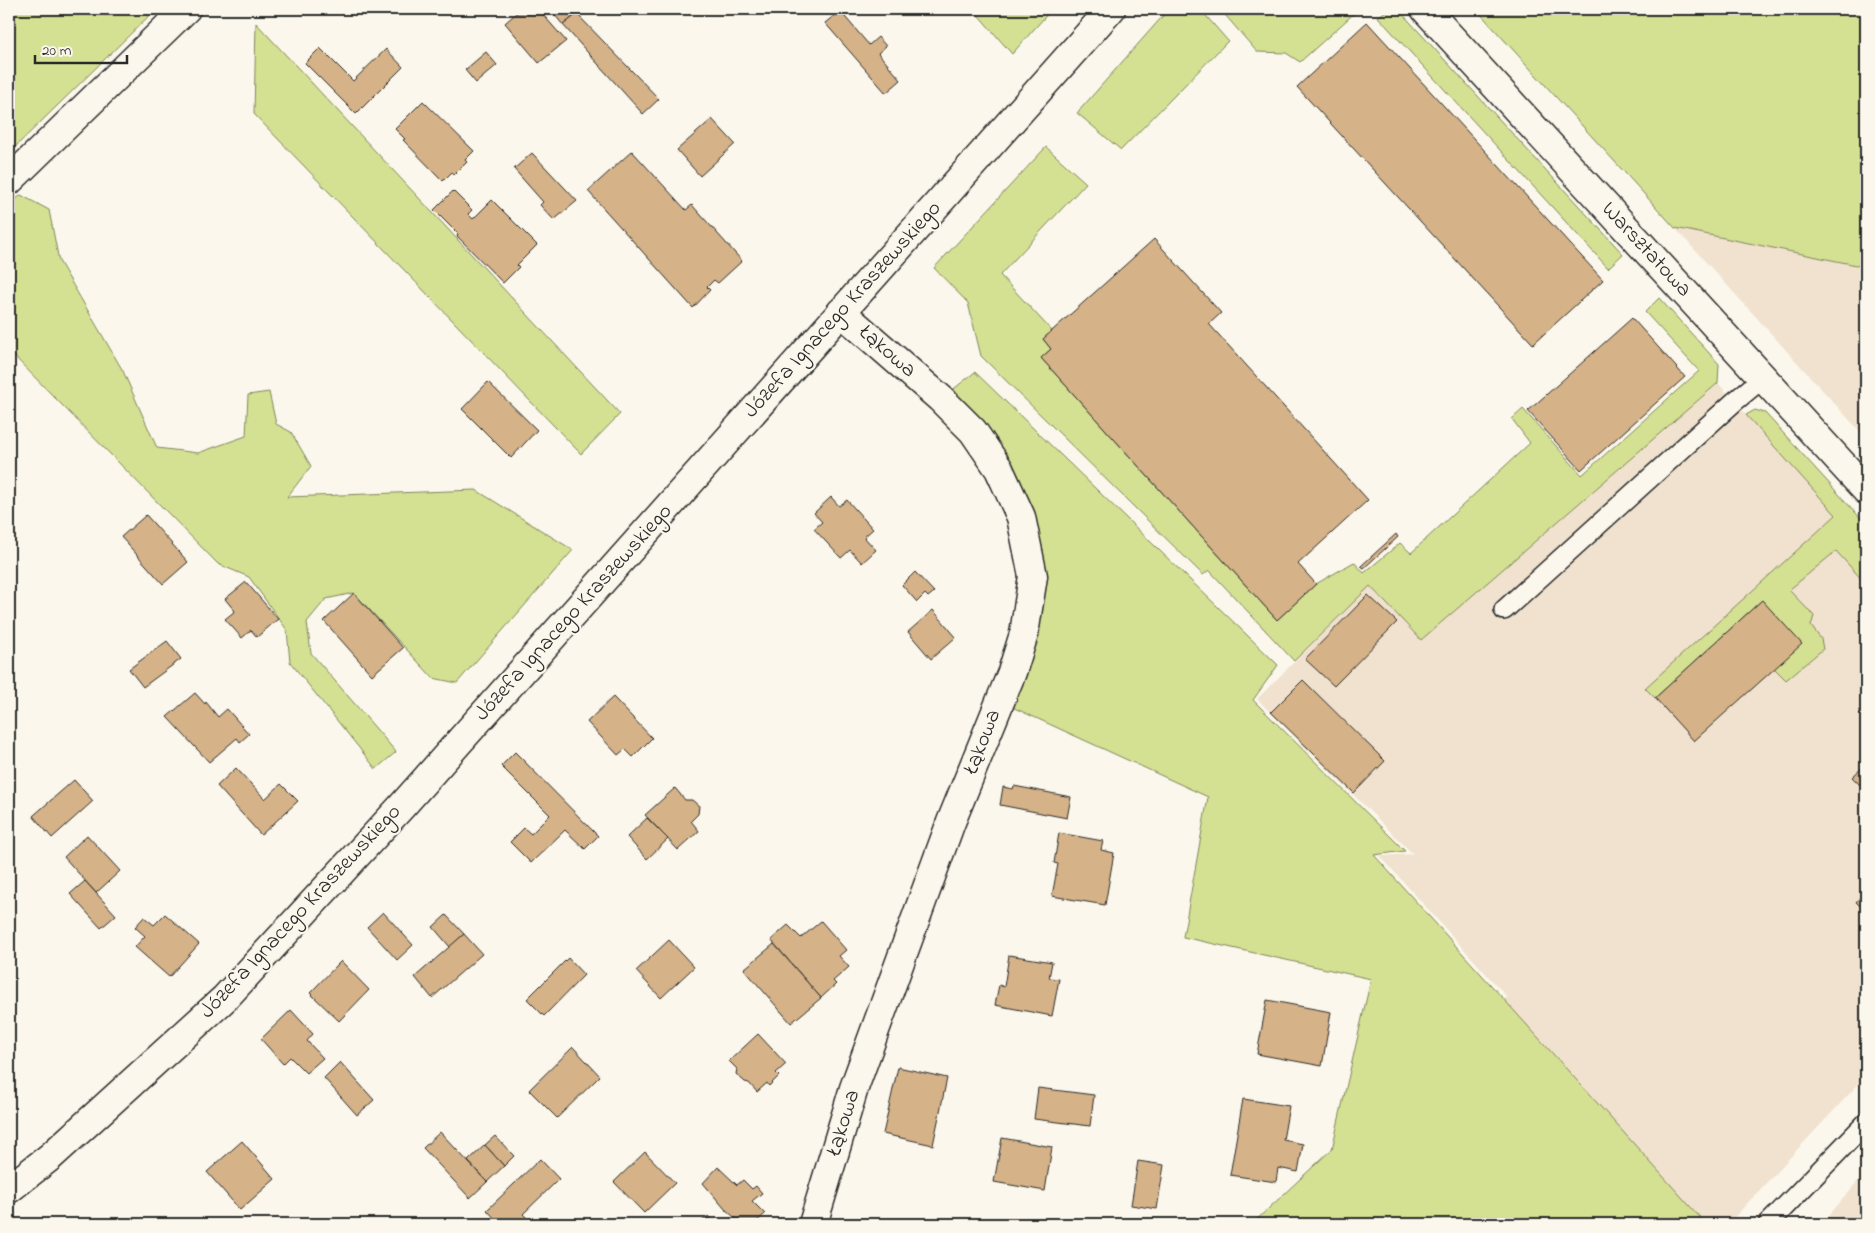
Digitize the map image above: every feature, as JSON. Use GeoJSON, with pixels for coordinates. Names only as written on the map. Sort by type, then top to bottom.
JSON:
{"type":"FeatureCollection","features":[{"type":"Feature","properties":{"kind":"street"},"geometry":{"type":"LineString","coordinates":[[9,181],[186,9]]}},
{"type":"Feature","properties":{"kind":"street","name":"Józefa Ignacego Kraszewskiego"},"geometry":{"type":"LineString","coordinates":[[9,1189],[50,1156],[225,998],[402,806],[1111,9]]}},
{"type":"Feature","properties":{"kind":"street","name":"Warsztatowa"},"geometry":{"type":"LineString","coordinates":[[1425,9],[1866,490]]}},
{"type":"Feature","properties":{"kind":"street","name":"Łąkowa"},"geometry":{"type":"LineString","coordinates":[[813,1224],[854,1088],[952,822],[1012,672],[1024,634],[1033,576],[1021,517],[999,469],[973,431],[941,399],[841,312]]}},
{"type":"Feature","properties":{"kind":"lane"},"geometry":{"type":"LineString","coordinates":[[1504,610],[1764,377]]}},
{"type":"Feature","properties":{"kind":"lane"},"geometry":{"type":"LineString","coordinates":[[1768,1224],[1866,1123]]}},
{"type":"Feature","properties":{"kind":"shaded area"},"geometry":{"type":"Polygon","coordinates":[[[1675,228],[1866,267],[1866,438],[1675,228]]]}},
{"type":"Feature","properties":{"kind":"shaded area"},"geometry":{"type":"Polygon","coordinates":[[[1718,383],[1866,548],[1866,1076],[1728,1224],[1256,1224],[1507,997],[1380,856],[1413,854],[1257,699],[1370,586],[1421,640],[1718,383]]]}},
{"type":"Feature","properties":{"kind":"shaded area"},"geometry":{"type":"Polygon","coordinates":[[[1866,1171],[1866,1224],[1822,1224],[1866,1171]]]}},
{"type":"Feature","properties":{"kind":"green space"},"geometry":{"type":"Polygon","coordinates":[[[9,9],[156,9],[9,153],[9,9]]]}},
{"type":"Feature","properties":{"kind":"green space"},"geometry":{"type":"Polygon","coordinates":[[[973,9],[1052,9],[1012,54],[973,9]]]}},
{"type":"Feature","properties":{"kind":"green space"},"geometry":{"type":"Polygon","coordinates":[[[1169,9],[1200,9],[1228,41],[1121,150],[1077,113],[1169,9]]]}},
{"type":"Feature","properties":{"kind":"green space"},"geometry":{"type":"Polygon","coordinates":[[[1220,9],[1359,9],[1300,62],[1286,53],[1257,52],[1220,9]]]}},
{"type":"Feature","properties":{"kind":"green space"},"geometry":{"type":"Polygon","coordinates":[[[1388,9],[1398,9],[1623,254],[1608,268],[1378,17],[1388,9]]]}},
{"type":"Feature","properties":{"kind":"green space"},"geometry":{"type":"Polygon","coordinates":[[[1476,9],[1851,9],[1866,12],[1866,267],[1675,228],[1476,9]]]}},
{"type":"Feature","properties":{"kind":"green space"},"geometry":{"type":"Polygon","coordinates":[[[256,23],[620,414],[581,454],[254,114],[256,23]]]}},
{"type":"Feature","properties":{"kind":"green space"},"geometry":{"type":"Polygon","coordinates":[[[1046,147],[1086,183],[1000,275],[1052,331],[1043,339],[1051,349],[1041,358],[1277,620],[1316,584],[1354,562],[1364,573],[1400,543],[1411,553],[1530,443],[1512,419],[1523,409],[1582,475],[1699,371],[1645,312],[1659,298],[1719,364],[1718,383],[1421,640],[1370,586],[1294,661],[1209,570],[1203,575],[981,356],[968,303],[934,268],[1046,147]]]}},
{"type":"Feature","properties":{"kind":"green space"},"geometry":{"type":"Polygon","coordinates":[[[21,195],[49,210],[59,261],[123,371],[157,448],[198,453],[246,436],[248,395],[269,392],[276,424],[291,432],[311,466],[287,497],[476,490],[573,550],[457,683],[433,678],[354,593],[326,599],[307,622],[311,653],[396,752],[376,769],[290,662],[287,630],[249,577],[218,564],[9,351],[9,205],[21,195]]]}},
{"type":"Feature","properties":{"kind":"green space"},"geometry":{"type":"Polygon","coordinates":[[[975,372],[1278,665],[1253,700],[1405,851],[1374,855],[1706,1224],[1252,1224],[1332,1149],[1371,979],[1183,937],[1208,797],[999,701],[1024,634],[1021,517],[941,399],[975,372]]]}},
{"type":"Feature","properties":{"kind":"green space"},"geometry":{"type":"Polygon","coordinates":[[[1755,410],[1765,413],[1866,524],[1866,584],[1836,551],[1789,590],[1814,616],[1811,626],[1821,639],[1823,649],[1786,680],[1774,668],[1762,600],[1655,698],[1645,688],[1836,515],[1746,415],[1755,410]]]}},
{"type":"Feature","properties":{"kind":"building"},"geometry":{"type":"Polygon","coordinates":[[[521,9],[538,9],[566,41],[539,63],[505,23],[521,9]]]}},
{"type":"Feature","properties":{"kind":"building"},"geometry":{"type":"Polygon","coordinates":[[[550,9],[583,9],[563,25],[550,9]]]}},
{"type":"Feature","properties":{"kind":"building"},"geometry":{"type":"Polygon","coordinates":[[[840,11],[869,45],[878,37],[886,46],[878,53],[901,80],[886,93],[825,23],[840,11]]]}},
{"type":"Feature","properties":{"kind":"building"},"geometry":{"type":"Polygon","coordinates":[[[577,14],[659,99],[643,114],[563,25],[577,14]]]}},
{"type":"Feature","properties":{"kind":"building"},"geometry":{"type":"Polygon","coordinates":[[[1367,22],[1603,280],[1533,344],[1297,87],[1367,22]]]}},
{"type":"Feature","properties":{"kind":"building"},"geometry":{"type":"Polygon","coordinates":[[[320,48],[353,81],[386,49],[403,67],[356,114],[305,63],[320,48]]]}},
{"type":"Feature","properties":{"kind":"building"},"geometry":{"type":"Polygon","coordinates":[[[486,52],[497,65],[476,83],[465,70],[486,52]]]}},
{"type":"Feature","properties":{"kind":"building"},"geometry":{"type":"Polygon","coordinates":[[[423,101],[474,151],[465,160],[467,162],[454,175],[452,172],[443,181],[403,140],[405,139],[395,129],[423,101]]]}},
{"type":"Feature","properties":{"kind":"building"},"geometry":{"type":"Polygon","coordinates":[[[712,119],[735,144],[700,176],[677,150],[712,119]]]}},
{"type":"Feature","properties":{"kind":"building"},"geometry":{"type":"Polygon","coordinates":[[[632,151],[686,210],[692,205],[742,261],[718,283],[714,280],[707,287],[710,290],[693,308],[588,191],[632,151]]]}},
{"type":"Feature","properties":{"kind":"building"},"geometry":{"type":"Polygon","coordinates":[[[532,153],[577,201],[554,220],[540,205],[543,202],[514,169],[532,153]]]}},
{"type":"Feature","properties":{"kind":"building"},"geometry":{"type":"Polygon","coordinates":[[[453,191],[472,210],[468,214],[473,219],[492,200],[537,245],[517,265],[519,267],[503,283],[434,210],[453,191]]]}},
{"type":"Feature","properties":{"kind":"building"},"geometry":{"type":"Polygon","coordinates":[[[1154,239],[1221,313],[1209,324],[1368,500],[1298,564],[1316,584],[1277,620],[1041,358],[1051,349],[1043,339],[1154,239]]]}},
{"type":"Feature","properties":{"kind":"building"},"geometry":{"type":"Polygon","coordinates":[[[1632,318],[1685,377],[1581,470],[1528,411],[1632,318]]]}},
{"type":"Feature","properties":{"kind":"building"},"geometry":{"type":"Polygon","coordinates":[[[488,382],[537,430],[511,458],[462,409],[488,382]]]}},
{"type":"Feature","properties":{"kind":"building"},"geometry":{"type":"Polygon","coordinates":[[[831,497],[839,506],[847,500],[873,529],[864,537],[876,550],[862,563],[850,550],[841,558],[814,529],[822,522],[814,513],[831,497]]]}},
{"type":"Feature","properties":{"kind":"building"},"geometry":{"type":"Polygon","coordinates":[[[146,515],[188,562],[163,584],[121,537],[146,515]]]}},
{"type":"Feature","properties":{"kind":"building"},"geometry":{"type":"Polygon","coordinates":[[[1396,534],[1398,537],[1364,568],[1361,566],[1396,534]]]}},
{"type":"Feature","properties":{"kind":"building"},"geometry":{"type":"Polygon","coordinates":[[[915,572],[934,592],[928,597],[925,594],[917,602],[902,585],[915,572]]]}},
{"type":"Feature","properties":{"kind":"building"},"geometry":{"type":"Polygon","coordinates":[[[246,582],[278,619],[257,637],[251,630],[242,638],[225,619],[235,611],[225,599],[246,582]]]}},
{"type":"Feature","properties":{"kind":"building"},"geometry":{"type":"Polygon","coordinates":[[[354,593],[403,648],[372,675],[324,621],[354,593]]]}},
{"type":"Feature","properties":{"kind":"building"},"geometry":{"type":"Polygon","coordinates":[[[1368,595],[1397,622],[1334,686],[1305,659],[1368,595]]]}},
{"type":"Feature","properties":{"kind":"building"},"geometry":{"type":"Polygon","coordinates":[[[1762,600],[1802,644],[1694,741],[1655,698],[1762,600]]]}},
{"type":"Feature","properties":{"kind":"building"},"geometry":{"type":"Polygon","coordinates":[[[933,610],[956,637],[931,659],[908,632],[933,610]]]}},
{"type":"Feature","properties":{"kind":"building"},"geometry":{"type":"Polygon","coordinates":[[[167,641],[181,659],[143,687],[129,669],[167,641]]]}},
{"type":"Feature","properties":{"kind":"building"},"geometry":{"type":"Polygon","coordinates":[[[1303,680],[1385,761],[1354,793],[1271,712],[1303,680]]]}},
{"type":"Feature","properties":{"kind":"building"},"geometry":{"type":"Polygon","coordinates":[[[195,693],[205,704],[206,702],[218,717],[227,709],[249,734],[240,742],[237,738],[209,762],[167,717],[195,693]]]}},
{"type":"Feature","properties":{"kind":"building"},"geometry":{"type":"Polygon","coordinates":[[[613,697],[652,738],[633,757],[625,749],[618,755],[587,722],[613,697]]]}},
{"type":"Feature","properties":{"kind":"building"},"geometry":{"type":"Polygon","coordinates":[[[515,752],[598,836],[585,849],[565,830],[531,863],[510,842],[524,828],[531,834],[550,815],[501,766],[515,752]]]}},
{"type":"Feature","properties":{"kind":"building"},"geometry":{"type":"Polygon","coordinates":[[[1863,767],[1866,770],[1866,778],[1860,785],[1852,777],[1863,767]]]}},
{"type":"Feature","properties":{"kind":"building"},"geometry":{"type":"Polygon","coordinates":[[[236,768],[265,799],[281,784],[298,801],[261,835],[217,786],[236,768]]]}},
{"type":"Feature","properties":{"kind":"building"},"geometry":{"type":"Polygon","coordinates":[[[74,780],[93,801],[52,838],[33,816],[74,780]]]}},
{"type":"Feature","properties":{"kind":"building"},"geometry":{"type":"Polygon","coordinates":[[[1014,786],[1071,797],[1067,818],[1000,805],[1003,787],[1013,789],[1014,786]]]}},
{"type":"Feature","properties":{"kind":"building"},"geometry":{"type":"Polygon","coordinates":[[[675,788],[685,800],[692,800],[699,806],[698,814],[691,821],[699,831],[678,850],[645,815],[675,788]]]}},
{"type":"Feature","properties":{"kind":"building"},"geometry":{"type":"Polygon","coordinates":[[[647,818],[668,839],[647,859],[627,837],[647,818]]]}},
{"type":"Feature","properties":{"kind":"building"},"geometry":{"type":"Polygon","coordinates":[[[1059,833],[1103,841],[1101,850],[1114,853],[1105,905],[1052,896],[1058,864],[1054,863],[1059,833]]]}},
{"type":"Feature","properties":{"kind":"building"},"geometry":{"type":"Polygon","coordinates":[[[87,835],[120,871],[96,893],[64,857],[87,835]]]}},
{"type":"Feature","properties":{"kind":"building"},"geometry":{"type":"Polygon","coordinates":[[[85,881],[116,915],[101,928],[70,894],[85,881]]]}},
{"type":"Feature","properties":{"kind":"building"},"geometry":{"type":"Polygon","coordinates":[[[1866,891],[1866,912],[1856,902],[1866,891]]]}},
{"type":"Feature","properties":{"kind":"building"},"geometry":{"type":"Polygon","coordinates":[[[383,912],[413,945],[397,960],[367,927],[383,912]]]}},
{"type":"Feature","properties":{"kind":"building"},"geometry":{"type":"Polygon","coordinates":[[[165,914],[199,944],[169,977],[135,947],[145,936],[135,927],[144,917],[154,925],[165,914]]]}},
{"type":"Feature","properties":{"kind":"building"},"geometry":{"type":"Polygon","coordinates":[[[446,915],[464,934],[450,947],[433,927],[446,915]]]}},
{"type":"Feature","properties":{"kind":"building"},"geometry":{"type":"Polygon","coordinates":[[[821,921],[846,950],[839,956],[849,967],[833,981],[836,984],[821,998],[771,940],[788,925],[801,938],[821,921]]]}},
{"type":"Feature","properties":{"kind":"building"},"geometry":{"type":"Polygon","coordinates":[[[464,934],[482,954],[432,998],[415,977],[464,934]]]}},
{"type":"Feature","properties":{"kind":"building"},"geometry":{"type":"Polygon","coordinates":[[[669,940],[694,967],[661,998],[636,971],[669,940]]]}},
{"type":"Feature","properties":{"kind":"building"},"geometry":{"type":"Polygon","coordinates":[[[774,944],[821,998],[791,1023],[744,969],[774,944]]]}},
{"type":"Feature","properties":{"kind":"building"},"geometry":{"type":"Polygon","coordinates":[[[1009,955],[1052,962],[1049,978],[1059,979],[1052,1016],[995,1005],[999,985],[1004,987],[1009,955]]]}},
{"type":"Feature","properties":{"kind":"building"},"geometry":{"type":"Polygon","coordinates":[[[568,958],[584,975],[544,1016],[527,999],[568,958]]]}},
{"type":"Feature","properties":{"kind":"building"},"geometry":{"type":"Polygon","coordinates":[[[341,961],[369,990],[339,1021],[310,993],[341,961]]]}},
{"type":"Feature","properties":{"kind":"building"},"geometry":{"type":"Polygon","coordinates":[[[1267,1000],[1331,1012],[1322,1066],[1257,1054],[1267,1000]]]}},
{"type":"Feature","properties":{"kind":"building"},"geometry":{"type":"Polygon","coordinates":[[[291,1010],[313,1034],[307,1041],[323,1058],[306,1073],[290,1057],[283,1064],[261,1039],[291,1010]]]}},
{"type":"Feature","properties":{"kind":"building"},"geometry":{"type":"Polygon","coordinates":[[[758,1034],[786,1064],[776,1073],[779,1076],[769,1086],[767,1083],[757,1092],[749,1083],[736,1074],[737,1069],[729,1061],[758,1034]]]}},
{"type":"Feature","properties":{"kind":"building"},"geometry":{"type":"Polygon","coordinates":[[[573,1047],[600,1076],[557,1118],[529,1090],[573,1047]]]}},
{"type":"Feature","properties":{"kind":"building"},"geometry":{"type":"Polygon","coordinates":[[[340,1062],[374,1100],[357,1115],[324,1078],[340,1062]]]}},
{"type":"Feature","properties":{"kind":"building"},"geometry":{"type":"Polygon","coordinates":[[[898,1067],[947,1078],[933,1145],[883,1134],[898,1067]]]}},
{"type":"Feature","properties":{"kind":"building"},"geometry":{"type":"Polygon","coordinates":[[[1038,1088],[1094,1095],[1090,1126],[1034,1119],[1038,1088]]]}},
{"type":"Feature","properties":{"kind":"building"},"geometry":{"type":"Polygon","coordinates":[[[1243,1099],[1289,1106],[1283,1140],[1303,1144],[1298,1172],[1278,1168],[1276,1182],[1230,1175],[1243,1099]]]}},
{"type":"Feature","properties":{"kind":"building"},"geometry":{"type":"Polygon","coordinates":[[[440,1132],[487,1182],[470,1198],[423,1148],[440,1132]]]}},
{"type":"Feature","properties":{"kind":"building"},"geometry":{"type":"Polygon","coordinates":[[[495,1136],[514,1156],[504,1166],[485,1145],[495,1136]]]}},
{"type":"Feature","properties":{"kind":"building"},"geometry":{"type":"Polygon","coordinates":[[[1002,1138],[1052,1147],[1045,1191],[994,1182],[1002,1138]]]}},
{"type":"Feature","properties":{"kind":"building"},"geometry":{"type":"Polygon","coordinates":[[[242,1141],[275,1179],[240,1210],[207,1172],[242,1141]]]}},
{"type":"Feature","properties":{"kind":"building"},"geometry":{"type":"Polygon","coordinates":[[[485,1145],[504,1166],[487,1182],[468,1161],[485,1145]]]}},
{"type":"Feature","properties":{"kind":"building"},"geometry":{"type":"Polygon","coordinates":[[[645,1152],[675,1183],[644,1213],[614,1182],[645,1152]]]}},
{"type":"Feature","properties":{"kind":"building"},"geometry":{"type":"Polygon","coordinates":[[[540,1159],[559,1179],[523,1214],[533,1224],[500,1224],[487,1210],[540,1159]]]}},
{"type":"Feature","properties":{"kind":"building"},"geometry":{"type":"Polygon","coordinates":[[[1138,1161],[1164,1165],[1157,1209],[1131,1205],[1138,1161]]]}},
{"type":"Feature","properties":{"kind":"building"},"geometry":{"type":"Polygon","coordinates":[[[718,1167],[737,1185],[743,1180],[752,1189],[756,1186],[762,1193],[752,1201],[765,1214],[754,1224],[742,1224],[725,1209],[703,1183],[718,1167]]]}},
{"type":"Feature","properties":{"kind":"building"},"geometry":{"type":"Polygon","coordinates":[[[708,1216],[715,1224],[699,1224],[708,1216]]]}}]}
